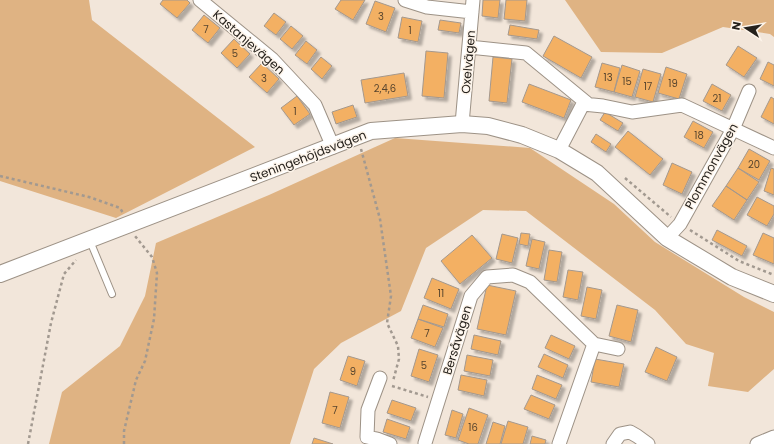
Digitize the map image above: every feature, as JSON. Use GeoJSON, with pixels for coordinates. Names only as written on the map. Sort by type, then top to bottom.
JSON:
{"type":"FeatureCollection","features":[{"type":"Feature","properties":{"kind":"street","name":"Kastanjevägen"},"geometry":{"type":"LineString","coordinates":[[200,0],[272,59],[315,105],[333,147]]}},
{"type":"Feature","properties":{"kind":"street"},"geometry":{"type":"LineString","coordinates":[[405,0],[427,7],[473,6]]}},
{"type":"Feature","properties":{"kind":"street","name":"Oxelvägen"},"geometry":{"type":"LineString","coordinates":[[462,124],[473,6]]}},
{"type":"Feature","properties":{"kind":"street"},"geometry":{"type":"LineString","coordinates":[[469,47],[526,53],[588,104]]}},
{"type":"Feature","properties":{"kind":"street","name":"Plommonvägen"},"geometry":{"type":"LineString","coordinates":[[667,238],[680,224],[733,129],[749,91]]}},
{"type":"Feature","properties":{"kind":"street"},"geometry":{"type":"LineString","coordinates":[[559,150],[583,104],[603,106],[632,112],[682,105],[774,148]]}},
{"type":"Feature","properties":{"kind":"street","name":"Steningehöjdsvägen"},"geometry":{"type":"LineString","coordinates":[[0,274],[92,246],[371,131],[462,124],[488,126],[522,135],[559,150],[597,174],[667,238],[732,277],[774,294]]}},
{"type":"Feature","properties":{"kind":"street","name":"Bersåvägen"},"geometry":{"type":"LineString","coordinates":[[425,444],[471,296],[487,277],[513,275],[530,282],[594,344]]}},
{"type":"Feature","properties":{"kind":"street"},"geometry":{"type":"LineString","coordinates":[[559,444],[594,344],[618,349]]}},
{"type":"Feature","properties":{"kind":"street"},"geometry":{"type":"LineString","coordinates":[[380,378],[368,410],[367,437],[390,444]]}},
{"type":"Feature","properties":{"kind":"street"},"geometry":{"type":"LineString","coordinates":[[613,444],[620,434],[630,432],[648,444]]}},
{"type":"Feature","properties":{"kind":"street"},"geometry":{"type":"LineString","coordinates":[[757,444],[774,437]]}},
{"type":"Feature","properties":{"kind":"lane"},"geometry":{"type":"LineString","coordinates":[[92,246],[112,294]]}},
{"type":"Feature","properties":{"kind":"path"},"geometry":{"type":"LineString","coordinates":[[361,149],[380,219],[391,296],[387,323],[398,346],[399,359],[392,386],[438,400]]}},
{"type":"Feature","properties":{"kind":"path"},"geometry":{"type":"LineString","coordinates":[[622,175],[680,224],[739,261],[774,275]]}},
{"type":"Feature","properties":{"kind":"path"},"geometry":{"type":"LineString","coordinates":[[0,176],[89,197],[120,208],[152,257],[157,273],[154,319],[145,361],[136,380],[124,431],[124,444]]}},
{"type":"Feature","properties":{"kind":"path"},"geometry":{"type":"LineString","coordinates":[[133,230],[143,234]]}},
{"type":"Feature","properties":{"kind":"path"},"geometry":{"type":"LineString","coordinates":[[129,240],[133,230]]}},
{"type":"Feature","properties":{"kind":"path"},"geometry":{"type":"LineString","coordinates":[[28,444],[51,323],[64,274],[76,260],[92,246]]}},
{"type":"Feature","properties":{"kind":"shaded area"},"geometry":{"type":"Polygon","coordinates":[[[0,0],[89,0],[92,20],[255,147],[116,218],[0,181],[0,0]]]}},
{"type":"Feature","properties":{"kind":"shaded area"},"geometry":{"type":"Polygon","coordinates":[[[565,0],[774,0],[774,37],[770,34],[723,27],[662,53],[601,52],[565,0]]]}},
{"type":"Feature","properties":{"kind":"shaded area"},"geometry":{"type":"Polygon","coordinates":[[[395,138],[530,148],[614,204],[655,242],[744,297],[774,312],[774,369],[748,392],[708,386],[714,353],[686,344],[655,310],[526,211],[483,210],[426,248],[401,311],[341,343],[314,369],[290,444],[49,444],[62,392],[120,346],[145,296],[156,243],[269,195],[395,138]]]}},
{"type":"Feature","properties":{"kind":"building"},"geometry":{"type":"Polygon","coordinates":[[[163,0],[187,0],[190,3],[177,18],[160,4],[163,0]]]}},
{"type":"Feature","properties":{"kind":"building"},"geometry":{"type":"Polygon","coordinates":[[[341,0],[365,0],[353,20],[335,9],[341,0]]]}},
{"type":"Feature","properties":{"kind":"building"},"geometry":{"type":"Polygon","coordinates":[[[483,0],[500,0],[498,18],[482,16],[483,0]]]}},
{"type":"Feature","properties":{"kind":"building"},"geometry":{"type":"Polygon","coordinates":[[[506,0],[527,0],[525,21],[504,19],[506,0]]]}},
{"type":"Feature","properties":{"kind":"building"},"geometry":{"type":"Polygon","coordinates":[[[375,1],[395,8],[386,32],[366,24],[375,1]]]}},
{"type":"Feature","properties":{"kind":"building"},"geometry":{"type":"Polygon","coordinates":[[[274,13],[286,22],[276,35],[264,26],[274,13]]]}},
{"type":"Feature","properties":{"kind":"building"},"geometry":{"type":"Polygon","coordinates":[[[204,15],[220,28],[208,43],[192,30],[204,15]]]}},
{"type":"Feature","properties":{"kind":"building"},"geometry":{"type":"Polygon","coordinates":[[[402,17],[422,21],[418,42],[398,38],[402,17]]]}},
{"type":"Feature","properties":{"kind":"building"},"geometry":{"type":"Polygon","coordinates":[[[440,20],[461,23],[459,33],[438,30],[440,20]]]}},
{"type":"Feature","properties":{"kind":"building"},"geometry":{"type":"Polygon","coordinates":[[[510,25],[539,30],[537,39],[508,35],[510,25]]]}},
{"type":"Feature","properties":{"kind":"building"},"geometry":{"type":"Polygon","coordinates":[[[291,26],[303,36],[292,49],[280,39],[291,26]]]}},
{"type":"Feature","properties":{"kind":"building"},"geometry":{"type":"Polygon","coordinates":[[[554,36],[592,57],[581,78],[543,56],[554,36]]]}},
{"type":"Feature","properties":{"kind":"building"},"geometry":{"type":"Polygon","coordinates":[[[234,39],[250,54],[237,68],[221,53],[234,39]]]}},
{"type":"Feature","properties":{"kind":"building"},"geometry":{"type":"Polygon","coordinates":[[[306,41],[317,50],[307,64],[295,55],[306,41]]]}},
{"type":"Feature","properties":{"kind":"building"},"geometry":{"type":"Polygon","coordinates":[[[738,46],[757,58],[744,77],[726,65],[738,46]]]}},
{"type":"Feature","properties":{"kind":"building"},"geometry":{"type":"Polygon","coordinates":[[[426,51],[448,53],[444,98],[422,96],[426,51]]]}},
{"type":"Feature","properties":{"kind":"building"},"geometry":{"type":"Polygon","coordinates":[[[321,57],[332,66],[322,79],[311,69],[321,57]]]}},
{"type":"Feature","properties":{"kind":"building"},"geometry":{"type":"Polygon","coordinates":[[[493,57],[512,59],[507,103],[489,101],[493,57]]]}},
{"type":"Feature","properties":{"kind":"building"},"geometry":{"type":"Polygon","coordinates":[[[768,62],[774,65],[774,86],[760,79],[768,62]]]}},
{"type":"Feature","properties":{"kind":"building"},"geometry":{"type":"Polygon","coordinates":[[[262,63],[279,79],[267,93],[249,77],[262,63]]]}},
{"type":"Feature","properties":{"kind":"building"},"geometry":{"type":"Polygon","coordinates":[[[602,63],[620,68],[614,92],[595,87],[602,63]]]}},
{"type":"Feature","properties":{"kind":"building"},"geometry":{"type":"Polygon","coordinates":[[[622,65],[640,71],[632,97],[614,92],[622,65]]]}},
{"type":"Feature","properties":{"kind":"building"},"geometry":{"type":"Polygon","coordinates":[[[666,67],[687,74],[679,99],[658,93],[666,67]]]}},
{"type":"Feature","properties":{"kind":"building"},"geometry":{"type":"Polygon","coordinates":[[[643,69],[661,74],[653,102],[635,97],[643,69]]]}},
{"type":"Feature","properties":{"kind":"building"},"geometry":{"type":"Polygon","coordinates":[[[404,73],[408,96],[365,103],[361,80],[404,73]]]}},
{"type":"Feature","properties":{"kind":"building"},"geometry":{"type":"Polygon","coordinates":[[[529,84],[571,100],[564,118],[522,102],[529,84]]]}},
{"type":"Feature","properties":{"kind":"building"},"geometry":{"type":"Polygon","coordinates":[[[712,84],[731,95],[722,111],[703,101],[712,84]]]}},
{"type":"Feature","properties":{"kind":"building"},"geometry":{"type":"Polygon","coordinates":[[[297,96],[310,114],[294,125],[281,108],[297,96]]]}},
{"type":"Feature","properties":{"kind":"building"},"geometry":{"type":"Polygon","coordinates":[[[771,97],[774,99],[774,124],[761,117],[771,97]]]}},
{"type":"Feature","properties":{"kind":"building"},"geometry":{"type":"Polygon","coordinates":[[[353,105],[357,117],[336,124],[332,112],[353,105]]]}},
{"type":"Feature","properties":{"kind":"building"},"geometry":{"type":"Polygon","coordinates":[[[605,112],[623,123],[618,131],[600,120],[605,112]]]}},
{"type":"Feature","properties":{"kind":"building"},"geometry":{"type":"Polygon","coordinates":[[[693,121],[713,132],[704,148],[684,137],[693,121]]]}},
{"type":"Feature","properties":{"kind":"building"},"geometry":{"type":"Polygon","coordinates":[[[628,131],[663,159],[650,175],[615,147],[628,131]]]}},
{"type":"Feature","properties":{"kind":"building"},"geometry":{"type":"Polygon","coordinates":[[[596,134],[611,144],[606,152],[591,142],[596,134]]]}},
{"type":"Feature","properties":{"kind":"building"},"geometry":{"type":"Polygon","coordinates":[[[749,149],[770,161],[759,180],[738,168],[749,149]]]}},
{"type":"Feature","properties":{"kind":"building"},"geometry":{"type":"Polygon","coordinates":[[[672,163],[692,172],[682,194],[663,185],[672,163]]]}},
{"type":"Feature","properties":{"kind":"building"},"geometry":{"type":"Polygon","coordinates":[[[738,168],[759,182],[747,200],[726,186],[738,168]]]}},
{"type":"Feature","properties":{"kind":"building"},"geometry":{"type":"Polygon","coordinates":[[[771,168],[774,169],[774,195],[764,191],[771,168]]]}},
{"type":"Feature","properties":{"kind":"building"},"geometry":{"type":"Polygon","coordinates":[[[726,186],[747,200],[734,220],[712,206],[726,186]]]}},
{"type":"Feature","properties":{"kind":"building"},"geometry":{"type":"Polygon","coordinates":[[[757,197],[774,206],[774,214],[767,226],[747,215],[757,197]]]}},
{"type":"Feature","properties":{"kind":"building"},"geometry":{"type":"Polygon","coordinates":[[[717,230],[747,246],[742,256],[712,240],[717,230]]]}},
{"type":"Feature","properties":{"kind":"building"},"geometry":{"type":"Polygon","coordinates":[[[521,233],[530,234],[528,246],[519,244],[521,233]]]}},
{"type":"Feature","properties":{"kind":"building"},"geometry":{"type":"Polygon","coordinates":[[[763,233],[774,238],[774,264],[753,255],[763,233]]]}},
{"type":"Feature","properties":{"kind":"building"},"geometry":{"type":"Polygon","coordinates":[[[502,234],[518,238],[512,263],[496,259],[502,234]]]}},
{"type":"Feature","properties":{"kind":"building"},"geometry":{"type":"Polygon","coordinates":[[[472,235],[492,258],[460,284],[441,261],[472,235]]]}},
{"type":"Feature","properties":{"kind":"building"},"geometry":{"type":"Polygon","coordinates":[[[532,239],[545,242],[539,269],[526,266],[532,239]]]}},
{"type":"Feature","properties":{"kind":"building"},"geometry":{"type":"Polygon","coordinates":[[[549,250],[562,252],[557,282],[544,280],[549,250]]]}},
{"type":"Feature","properties":{"kind":"building"},"geometry":{"type":"Polygon","coordinates":[[[568,270],[583,272],[578,300],[563,297],[568,270]]]}},
{"type":"Feature","properties":{"kind":"building"},"geometry":{"type":"Polygon","coordinates":[[[432,278],[459,289],[451,309],[424,298],[432,278]]]}},
{"type":"Feature","properties":{"kind":"building"},"geometry":{"type":"Polygon","coordinates":[[[487,285],[516,291],[506,335],[477,329],[487,285]]]}},
{"type":"Feature","properties":{"kind":"building"},"geometry":{"type":"Polygon","coordinates":[[[587,287],[602,290],[596,319],[581,316],[587,287]]]}},
{"type":"Feature","properties":{"kind":"building"},"geometry":{"type":"Polygon","coordinates":[[[423,305],[448,314],[444,327],[418,319],[423,305]]]}},
{"type":"Feature","properties":{"kind":"building"},"geometry":{"type":"Polygon","coordinates":[[[617,305],[638,310],[631,342],[609,336],[617,305]]]}},
{"type":"Feature","properties":{"kind":"building"},"geometry":{"type":"Polygon","coordinates":[[[418,319],[443,328],[435,347],[411,338],[418,319]]]}},
{"type":"Feature","properties":{"kind":"building"},"geometry":{"type":"Polygon","coordinates":[[[474,335],[501,341],[498,355],[471,349],[474,335]]]}},
{"type":"Feature","properties":{"kind":"building"},"geometry":{"type":"Polygon","coordinates":[[[551,335],[575,346],[569,359],[545,348],[551,335]]]}},
{"type":"Feature","properties":{"kind":"building"},"geometry":{"type":"Polygon","coordinates":[[[656,347],[677,357],[667,381],[645,372],[656,347]]]}},
{"type":"Feature","properties":{"kind":"building"},"geometry":{"type":"Polygon","coordinates":[[[419,349],[438,355],[429,382],[411,376],[419,349]]]}},
{"type":"Feature","properties":{"kind":"building"},"geometry":{"type":"Polygon","coordinates":[[[544,354],[568,365],[563,378],[538,367],[544,354]]]}},
{"type":"Feature","properties":{"kind":"building"},"geometry":{"type":"Polygon","coordinates":[[[467,355],[493,360],[490,376],[464,371],[467,355]]]}},
{"type":"Feature","properties":{"kind":"building"},"geometry":{"type":"Polygon","coordinates":[[[348,356],[365,361],[357,386],[340,380],[348,356]]]}},
{"type":"Feature","properties":{"kind":"building"},"geometry":{"type":"Polygon","coordinates":[[[595,359],[624,364],[619,387],[591,382],[595,359]]]}},
{"type":"Feature","properties":{"kind":"building"},"geometry":{"type":"Polygon","coordinates":[[[461,375],[487,380],[484,396],[458,390],[461,375]]]}},
{"type":"Feature","properties":{"kind":"building"},"geometry":{"type":"Polygon","coordinates":[[[537,375],[562,385],[556,399],[532,389],[537,375]]]}},
{"type":"Feature","properties":{"kind":"building"},"geometry":{"type":"Polygon","coordinates":[[[330,392],[349,397],[340,428],[322,423],[330,392]]]}},
{"type":"Feature","properties":{"kind":"building"},"geometry":{"type":"Polygon","coordinates":[[[531,395],[555,405],[549,419],[524,409],[531,395]]]}},
{"type":"Feature","properties":{"kind":"building"},"geometry":{"type":"Polygon","coordinates":[[[392,400],[416,408],[411,421],[387,413],[392,400]]]}},
{"type":"Feature","properties":{"kind":"building"},"geometry":{"type":"Polygon","coordinates":[[[469,408],[488,415],[478,444],[469,444],[458,440],[469,408]]]}},
{"type":"Feature","properties":{"kind":"building"},"geometry":{"type":"Polygon","coordinates":[[[452,410],[463,414],[456,438],[445,435],[452,410]]]}},
{"type":"Feature","properties":{"kind":"building"},"geometry":{"type":"Polygon","coordinates":[[[387,419],[410,427],[406,439],[383,432],[387,419]]]}},
{"type":"Feature","properties":{"kind":"building"},"geometry":{"type":"Polygon","coordinates":[[[508,421],[528,427],[523,444],[501,444],[508,421]]]}},
{"type":"Feature","properties":{"kind":"building"},"geometry":{"type":"Polygon","coordinates":[[[493,422],[505,426],[500,444],[486,444],[493,422]]]}},
{"type":"Feature","properties":{"kind":"building"},"geometry":{"type":"Polygon","coordinates":[[[532,436],[546,440],[545,444],[530,444],[532,436]]]}},
{"type":"Feature","properties":{"kind":"building"},"geometry":{"type":"Polygon","coordinates":[[[314,438],[333,444],[312,444],[314,438]]]}}]}
